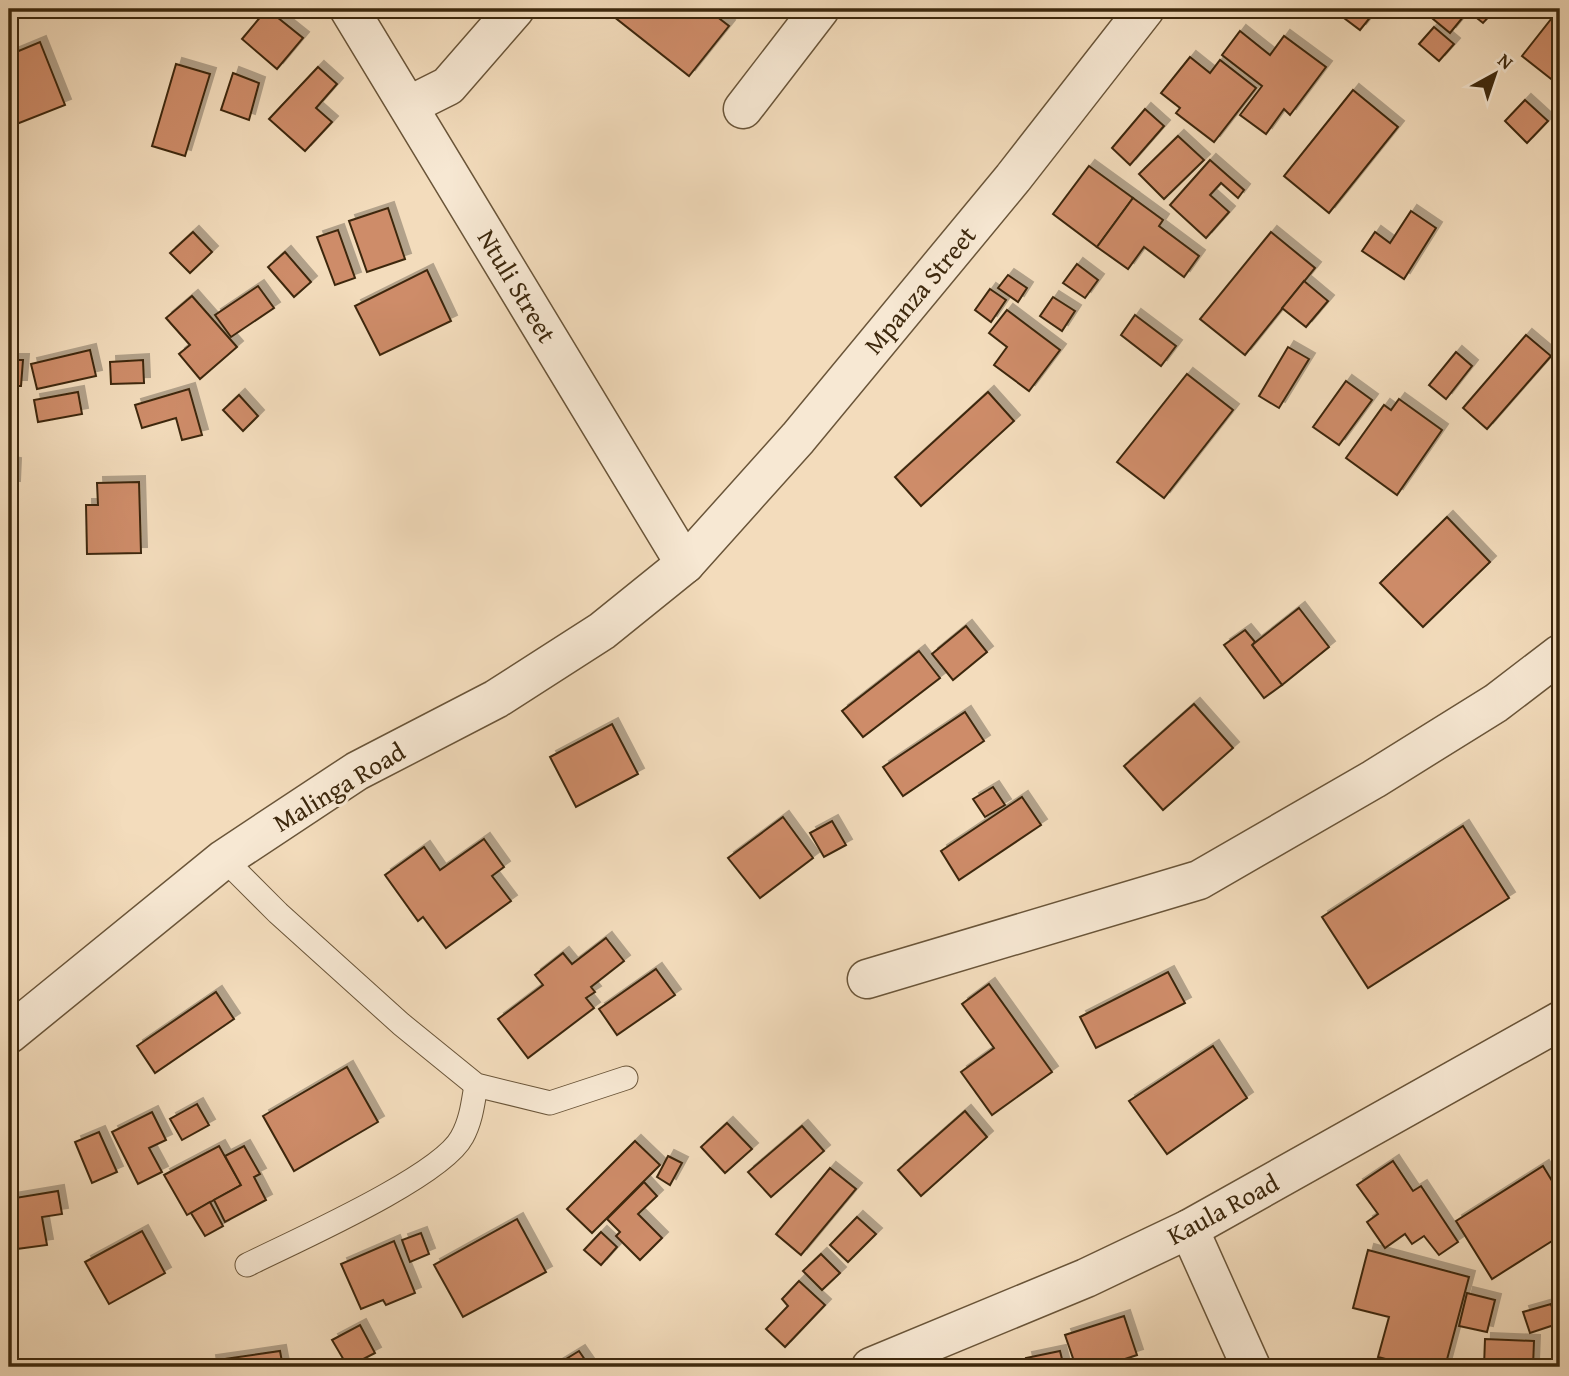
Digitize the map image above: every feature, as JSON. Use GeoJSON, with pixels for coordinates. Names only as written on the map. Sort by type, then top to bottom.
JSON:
{"type":"FeatureCollection","features":[{"type":"Feature","properties":{"kind":"street","name":"Ntuli Street"},"geometry":{"type":"LineString","coordinates":[[349,9],[410,104],[685,564]]}},
{"type":"Feature","properties":{"kind":"street"},"geometry":{"type":"LineString","coordinates":[[410,104],[448,86],[515,9]]}},
{"type":"Feature","properties":{"kind":"street"},"geometry":{"type":"LineString","coordinates":[[743,109],[820,9]]}},
{"type":"Feature","properties":{"kind":"street","name":"Mpanza Street"},"geometry":{"type":"LineString","coordinates":[[685,564],[815,417],[1013,178],[1145,9]]}},
{"type":"Feature","properties":{"kind":"street","name":"Malinga Road"},"geometry":{"type":"LineString","coordinates":[[9,1034],[224,859],[357,771],[496,699],[602,631],[685,564]]}},
{"type":"Feature","properties":{"kind":"street"},"geometry":{"type":"LineString","coordinates":[[867,979],[1199,880],[1452,731],[1496,703],[1560,654]]}},
{"type":"Feature","properties":{"kind":"street","name":"Kaula Road"},"geometry":{"type":"LineString","coordinates":[[871,1367],[1086,1278],[1189,1230],[1560,1021]]}},
{"type":"Feature","properties":{"kind":"street"},"geometry":{"type":"LineString","coordinates":[[1189,1230],[1251,1367]]}},
{"type":"Feature","properties":{"kind":"lane"},"geometry":{"type":"LineString","coordinates":[[224,859],[278,913],[475,1086],[550,1102],[626,1078]]}},
{"type":"Feature","properties":{"kind":"lane"},"geometry":{"type":"LineString","coordinates":[[247,1265],[376,1200],[447,1158],[467,1126],[475,1086]]}},
{"type":"Feature","properties":{"kind":"building"},"geometry":{"type":"Polygon","coordinates":[[[267,9],[303,38],[277,69],[242,39],[267,9]]]}},
{"type":"Feature","properties":{"kind":"building"},"geometry":{"type":"Polygon","coordinates":[[[619,9],[707,9],[729,26],[689,76],[613,16],[619,9]]]}},
{"type":"Feature","properties":{"kind":"building"},"geometry":{"type":"Polygon","coordinates":[[[1332,9],[1377,9],[1360,30],[1332,9]]]}},
{"type":"Feature","properties":{"kind":"building"},"geometry":{"type":"Polygon","coordinates":[[[1421,9],[1496,9],[1483,23],[1468,11],[1450,33],[1421,9]]]}},
{"type":"Feature","properties":{"kind":"building"},"geometry":{"type":"Polygon","coordinates":[[[1560,9],[1560,86],[1522,56],[1560,9]]]}},
{"type":"Feature","properties":{"kind":"building"},"geometry":{"type":"Polygon","coordinates":[[[1434,27],[1454,44],[1439,61],[1419,44],[1434,27]]]}},
{"type":"Feature","properties":{"kind":"building"},"geometry":{"type":"Polygon","coordinates":[[[1240,31],[1270,55],[1284,36],[1326,67],[1290,115],[1284,109],[1266,134],[1240,115],[1262,86],[1222,55],[1240,31]]]}},
{"type":"Feature","properties":{"kind":"building"},"geometry":{"type":"Polygon","coordinates":[[[40,42],[65,105],[9,127],[9,55],[40,42]]]}},
{"type":"Feature","properties":{"kind":"building"},"geometry":{"type":"Polygon","coordinates":[[[1190,57],[1210,73],[1220,60],[1256,88],[1214,142],[1176,113],[1180,108],[1161,93],[1190,57]]]}},
{"type":"Feature","properties":{"kind":"building"},"geometry":{"type":"Polygon","coordinates":[[[176,64],[210,74],[185,156],[152,146],[176,64]]]}},
{"type":"Feature","properties":{"kind":"building"},"geometry":{"type":"Polygon","coordinates":[[[318,67],[337,84],[316,108],[332,122],[305,151],[269,119],[318,67]]]}},
{"type":"Feature","properties":{"kind":"building"},"geometry":{"type":"Polygon","coordinates":[[[233,73],[259,83],[249,120],[221,110],[233,73]]]}},
{"type":"Feature","properties":{"kind":"building"},"geometry":{"type":"Polygon","coordinates":[[[1353,90],[1398,127],[1329,213],[1284,176],[1353,90]]]}},
{"type":"Feature","properties":{"kind":"building"},"geometry":{"type":"Polygon","coordinates":[[[1525,100],[1548,121],[1527,143],[1505,121],[1525,100]]]}},
{"type":"Feature","properties":{"kind":"building"},"geometry":{"type":"Polygon","coordinates":[[[1145,109],[1164,126],[1130,165],[1112,148],[1145,109]]]}},
{"type":"Feature","properties":{"kind":"building"},"geometry":{"type":"Polygon","coordinates":[[[1178,136],[1204,160],[1164,199],[1139,174],[1178,136]]]}},
{"type":"Feature","properties":{"kind":"building"},"geometry":{"type":"Polygon","coordinates":[[[1210,160],[1244,190],[1238,198],[1221,183],[1210,195],[1229,212],[1206,238],[1170,205],[1210,160]]]}},
{"type":"Feature","properties":{"kind":"building"},"geometry":{"type":"Polygon","coordinates":[[[1089,166],[1133,198],[1097,247],[1053,214],[1089,166]]]}},
{"type":"Feature","properties":{"kind":"building"},"geometry":{"type":"Polygon","coordinates":[[[1133,198],[1163,220],[1159,226],[1199,256],[1184,277],[1144,247],[1128,269],[1097,247],[1133,198]]]}},
{"type":"Feature","properties":{"kind":"building"},"geometry":{"type":"Polygon","coordinates":[[[388,208],[405,259],[367,272],[349,221],[388,208]]]}},
{"type":"Feature","properties":{"kind":"building"},"geometry":{"type":"Polygon","coordinates":[[[1411,211],[1436,228],[1404,279],[1362,251],[1375,232],[1390,243],[1411,211]]]}},
{"type":"Feature","properties":{"kind":"building"},"geometry":{"type":"Polygon","coordinates":[[[338,230],[355,278],[335,285],[317,237],[338,230]]]}},
{"type":"Feature","properties":{"kind":"building"},"geometry":{"type":"Polygon","coordinates":[[[193,232],[212,252],[190,273],[170,253],[193,232]]]}},
{"type":"Feature","properties":{"kind":"building"},"geometry":{"type":"Polygon","coordinates":[[[1271,232],[1315,268],[1245,355],[1200,319],[1271,232]]]}},
{"type":"Feature","properties":{"kind":"building"},"geometry":{"type":"Polygon","coordinates":[[[285,252],[311,282],[294,297],[268,267],[285,252]]]}},
{"type":"Feature","properties":{"kind":"building"},"geometry":{"type":"Polygon","coordinates":[[[1077,264],[1098,280],[1085,298],[1063,283],[1077,264]]]}},
{"type":"Feature","properties":{"kind":"building"},"geometry":{"type":"Polygon","coordinates":[[[427,270],[451,321],[380,355],[355,306],[427,270]]]}},
{"type":"Feature","properties":{"kind":"building"},"geometry":{"type":"Polygon","coordinates":[[[1008,275],[1027,288],[1018,302],[998,288],[1008,275]]]}},
{"type":"Feature","properties":{"kind":"building"},"geometry":{"type":"Polygon","coordinates":[[[1304,281],[1328,301],[1306,327],[1282,308],[1304,281]]]}},
{"type":"Feature","properties":{"kind":"building"},"geometry":{"type":"Polygon","coordinates":[[[258,286],[274,308],[231,337],[215,315],[258,286]]]}},
{"type":"Feature","properties":{"kind":"building"},"geometry":{"type":"Polygon","coordinates":[[[990,289],[1006,300],[991,322],[975,310],[990,289]]]}},
{"type":"Feature","properties":{"kind":"building"},"geometry":{"type":"Polygon","coordinates":[[[192,296],[237,347],[200,379],[179,354],[190,345],[166,318],[192,296]]]}},
{"type":"Feature","properties":{"kind":"building"},"geometry":{"type":"Polygon","coordinates":[[[1053,297],[1075,311],[1062,331],[1040,316],[1053,297]]]}},
{"type":"Feature","properties":{"kind":"building"},"geometry":{"type":"Polygon","coordinates":[[[1007,310],[1060,350],[1029,391],[994,365],[1007,347],[989,333],[1007,310]]]}},
{"type":"Feature","properties":{"kind":"building"},"geometry":{"type":"Polygon","coordinates":[[[1135,315],[1176,346],[1161,366],[1121,335],[1135,315]]]}},
{"type":"Feature","properties":{"kind":"building"},"geometry":{"type":"Polygon","coordinates":[[[1526,335],[1551,356],[1487,429],[1463,408],[1526,335]]]}},
{"type":"Feature","properties":{"kind":"building"},"geometry":{"type":"Polygon","coordinates":[[[1288,347],[1309,359],[1279,408],[1259,396],[1288,347]]]}},
{"type":"Feature","properties":{"kind":"building"},"geometry":{"type":"Polygon","coordinates":[[[90,350],[96,376],[37,389],[31,364],[90,350]]]}},
{"type":"Feature","properties":{"kind":"building"},"geometry":{"type":"Polygon","coordinates":[[[1456,352],[1472,366],[1446,399],[1429,385],[1456,352]]]}},
{"type":"Feature","properties":{"kind":"building"},"geometry":{"type":"Polygon","coordinates":[[[9,360],[23,360],[21,386],[9,386],[9,360]]]}},
{"type":"Feature","properties":{"kind":"building"},"geometry":{"type":"Polygon","coordinates":[[[143,360],[144,383],[111,384],[110,362],[143,360]]]}},
{"type":"Feature","properties":{"kind":"building"},"geometry":{"type":"Polygon","coordinates":[[[1187,374],[1233,410],[1164,498],[1117,462],[1187,374]]]}},
{"type":"Feature","properties":{"kind":"building"},"geometry":{"type":"Polygon","coordinates":[[[1346,381],[1372,400],[1339,445],[1313,427],[1346,381]]]}},
{"type":"Feature","properties":{"kind":"building"},"geometry":{"type":"Polygon","coordinates":[[[189,389],[202,435],[182,440],[176,418],[142,428],[135,405],[189,389]]]}},
{"type":"Feature","properties":{"kind":"building"},"geometry":{"type":"Polygon","coordinates":[[[78,392],[82,414],[38,422],[34,400],[78,392]]]}},
{"type":"Feature","properties":{"kind":"building"},"geometry":{"type":"Polygon","coordinates":[[[988,392],[1014,421],[921,506],[895,477],[988,392]]]}},
{"type":"Feature","properties":{"kind":"building"},"geometry":{"type":"Polygon","coordinates":[[[239,395],[258,416],[243,431],[223,410],[239,395]]]}},
{"type":"Feature","properties":{"kind":"building"},"geometry":{"type":"Polygon","coordinates":[[[1399,399],[1442,430],[1397,495],[1346,458],[1384,405],[1391,410],[1399,399]]]}},
{"type":"Feature","properties":{"kind":"building"},"geometry":{"type":"Polygon","coordinates":[[[9,463],[15,464],[14,487],[9,487],[9,463]]]}},
{"type":"Feature","properties":{"kind":"building"},"geometry":{"type":"Polygon","coordinates":[[[139,482],[141,553],[87,554],[86,505],[98,505],[97,483],[139,482]]]}},
{"type":"Feature","properties":{"kind":"building"},"geometry":{"type":"Polygon","coordinates":[[[1447,517],[1490,562],[1423,627],[1380,583],[1447,517]]]}},
{"type":"Feature","properties":{"kind":"building"},"geometry":{"type":"Polygon","coordinates":[[[1299,608],[1329,647],[1282,685],[1252,645],[1299,608]]]}},
{"type":"Feature","properties":{"kind":"building"},"geometry":{"type":"Polygon","coordinates":[[[966,626],[987,652],[953,680],[932,654],[966,626]]]}},
{"type":"Feature","properties":{"kind":"building"},"geometry":{"type":"Polygon","coordinates":[[[1245,630],[1255,642],[1252,645],[1282,685],[1264,698],[1224,645],[1245,630]]]}},
{"type":"Feature","properties":{"kind":"building"},"geometry":{"type":"Polygon","coordinates":[[[919,651],[940,678],[863,737],[842,711],[919,651]]]}},
{"type":"Feature","properties":{"kind":"building"},"geometry":{"type":"Polygon","coordinates":[[[1194,704],[1233,748],[1163,810],[1124,766],[1194,704]]]}},
{"type":"Feature","properties":{"kind":"building"},"geometry":{"type":"Polygon","coordinates":[[[965,712],[984,741],[903,796],[883,767],[965,712]]]}},
{"type":"Feature","properties":{"kind":"building"},"geometry":{"type":"Polygon","coordinates":[[[612,724],[638,774],[576,807],[550,757],[612,724]]]}},
{"type":"Feature","properties":{"kind":"building"},"geometry":{"type":"Polygon","coordinates":[[[993,787],[1005,805],[985,817],[973,799],[993,787]]]}},
{"type":"Feature","properties":{"kind":"building"},"geometry":{"type":"Polygon","coordinates":[[[1022,797],[1041,825],[959,880],[941,851],[1022,797]]]}},
{"type":"Feature","properties":{"kind":"building"},"geometry":{"type":"Polygon","coordinates":[[[783,817],[813,858],[760,898],[728,858],[783,817]]]}},
{"type":"Feature","properties":{"kind":"building"},"geometry":{"type":"Polygon","coordinates":[[[832,821],[846,845],[824,857],[810,833],[832,821]]]}},
{"type":"Feature","properties":{"kind":"building"},"geometry":{"type":"Polygon","coordinates":[[[1463,826],[1509,898],[1368,988],[1322,917],[1463,826]]]}},
{"type":"Feature","properties":{"kind":"building"},"geometry":{"type":"Polygon","coordinates":[[[484,839],[504,867],[492,876],[511,901],[446,948],[423,917],[418,921],[385,875],[424,847],[440,870],[484,839]]]}},
{"type":"Feature","properties":{"kind":"building"},"geometry":{"type":"Polygon","coordinates":[[[606,938],[624,961],[591,987],[595,992],[586,998],[594,1008],[528,1058],[498,1019],[543,985],[535,975],[563,953],[572,964],[606,938]]]}},
{"type":"Feature","properties":{"kind":"building"},"geometry":{"type":"Polygon","coordinates":[[[656,969],[675,995],[617,1035],[599,1009],[656,969]]]}},
{"type":"Feature","properties":{"kind":"building"},"geometry":{"type":"Polygon","coordinates":[[[1168,972],[1185,1003],[1096,1048],[1080,1017],[1168,972]]]}},
{"type":"Feature","properties":{"kind":"building"},"geometry":{"type":"Polygon","coordinates":[[[989,984],[1052,1072],[992,1115],[961,1072],[994,1048],[962,1004],[989,984]]]}},
{"type":"Feature","properties":{"kind":"building"},"geometry":{"type":"Polygon","coordinates":[[[216,992],[234,1019],[155,1073],[137,1046],[216,992]]]}},
{"type":"Feature","properties":{"kind":"building"},"geometry":{"type":"Polygon","coordinates":[[[1213,1046],[1247,1098],[1167,1154],[1129,1101],[1213,1046]]]}},
{"type":"Feature","properties":{"kind":"building"},"geometry":{"type":"Polygon","coordinates":[[[347,1067],[378,1122],[294,1171],[263,1116],[347,1067]]]}},
{"type":"Feature","properties":{"kind":"building"},"geometry":{"type":"Polygon","coordinates":[[[197,1104],[209,1125],[182,1140],[170,1119],[197,1104]]]}},
{"type":"Feature","properties":{"kind":"building"},"geometry":{"type":"Polygon","coordinates":[[[965,1111],[987,1137],[921,1196],[898,1170],[965,1111]]]}},
{"type":"Feature","properties":{"kind":"building"},"geometry":{"type":"Polygon","coordinates":[[[152,1112],[166,1140],[149,1148],[162,1172],[138,1184],[112,1132],[152,1112]]]}},
{"type":"Feature","properties":{"kind":"building"},"geometry":{"type":"Polygon","coordinates":[[[727,1123],[752,1149],[725,1173],[701,1147],[727,1123]]]}},
{"type":"Feature","properties":{"kind":"building"},"geometry":{"type":"Polygon","coordinates":[[[802,1126],[824,1151],[771,1197],[748,1172],[802,1126]]]}},
{"type":"Feature","properties":{"kind":"building"},"geometry":{"type":"Polygon","coordinates":[[[99,1132],[117,1172],[92,1183],[75,1142],[99,1132]]]}},
{"type":"Feature","properties":{"kind":"building"},"geometry":{"type":"Polygon","coordinates":[[[635,1141],[660,1165],[592,1233],[567,1209],[635,1141]]]}},
{"type":"Feature","properties":{"kind":"building"},"geometry":{"type":"Polygon","coordinates":[[[219,1146],[241,1185],[187,1215],[164,1175],[219,1146]]]}},
{"type":"Feature","properties":{"kind":"building"},"geometry":{"type":"Polygon","coordinates":[[[244,1146],[260,1174],[254,1177],[266,1200],[225,1222],[214,1200],[241,1185],[225,1156],[244,1146]]]}},
{"type":"Feature","properties":{"kind":"building"},"geometry":{"type":"Polygon","coordinates":[[[668,1156],[682,1163],[670,1185],[657,1177],[668,1156]]]}},
{"type":"Feature","properties":{"kind":"building"},"geometry":{"type":"Polygon","coordinates":[[[1393,1161],[1413,1191],[1421,1186],[1458,1242],[1439,1255],[1424,1236],[1412,1244],[1405,1234],[1385,1248],[1367,1222],[1378,1214],[1357,1185],[1393,1161]]]}},
{"type":"Feature","properties":{"kind":"building"},"geometry":{"type":"Polygon","coordinates":[[[1543,1166],[1560,1194],[1560,1236],[1492,1279],[1456,1221],[1543,1166]]]}},
{"type":"Feature","properties":{"kind":"building"},"geometry":{"type":"Polygon","coordinates":[[[830,1168],[856,1189],[801,1255],[776,1234],[830,1168]]]}},
{"type":"Feature","properties":{"kind":"building"},"geometry":{"type":"Polygon","coordinates":[[[644,1182],[657,1196],[638,1214],[662,1238],[640,1260],[616,1236],[620,1232],[607,1219],[644,1182]]]}},
{"type":"Feature","properties":{"kind":"building"},"geometry":{"type":"Polygon","coordinates":[[[58,1191],[62,1214],[42,1217],[47,1245],[9,1250],[9,1199],[58,1191]]]}},
{"type":"Feature","properties":{"kind":"building"},"geometry":{"type":"Polygon","coordinates":[[[210,1202],[223,1226],[205,1236],[191,1213],[210,1202]]]}},
{"type":"Feature","properties":{"kind":"building"},"geometry":{"type":"Polygon","coordinates":[[[857,1217],[876,1234],[848,1262],[830,1245],[857,1217]]]}},
{"type":"Feature","properties":{"kind":"building"},"geometry":{"type":"Polygon","coordinates":[[[517,1219],[546,1272],[463,1317],[434,1265],[517,1219]]]}},
{"type":"Feature","properties":{"kind":"building"},"geometry":{"type":"Polygon","coordinates":[[[142,1231],[165,1273],[109,1304],[85,1262],[142,1231]]]}},
{"type":"Feature","properties":{"kind":"building"},"geometry":{"type":"Polygon","coordinates":[[[601,1232],[617,1247],[601,1265],[584,1250],[601,1232]]]}},
{"type":"Feature","properties":{"kind":"building"},"geometry":{"type":"Polygon","coordinates":[[[421,1233],[429,1254],[410,1262],[402,1240],[421,1233]]]}},
{"type":"Feature","properties":{"kind":"building"},"geometry":{"type":"Polygon","coordinates":[[[394,1241],[415,1293],[386,1305],[383,1300],[361,1309],[341,1264],[394,1241]]]}},
{"type":"Feature","properties":{"kind":"building"},"geometry":{"type":"Polygon","coordinates":[[[1368,1250],[1469,1277],[1445,1367],[1416,1367],[1378,1357],[1389,1317],[1353,1308],[1368,1250]]]}},
{"type":"Feature","properties":{"kind":"building"},"geometry":{"type":"Polygon","coordinates":[[[821,1254],[840,1273],[822,1290],[803,1271],[821,1254]]]}},
{"type":"Feature","properties":{"kind":"building"},"geometry":{"type":"Polygon","coordinates":[[[799,1281],[825,1305],[785,1347],[766,1329],[788,1306],[782,1299],[799,1281]]]}},
{"type":"Feature","properties":{"kind":"building"},"geometry":{"type":"Polygon","coordinates":[[[1467,1293],[1495,1300],[1487,1332],[1459,1326],[1467,1293]]]}},
{"type":"Feature","properties":{"kind":"building"},"geometry":{"type":"Polygon","coordinates":[[[1551,1304],[1557,1324],[1530,1333],[1523,1312],[1551,1304]]]}},
{"type":"Feature","properties":{"kind":"building"},"geometry":{"type":"Polygon","coordinates":[[[1124,1316],[1137,1355],[1101,1367],[1076,1367],[1065,1335],[1124,1316]]]}},
{"type":"Feature","properties":{"kind":"building"},"geometry":{"type":"Polygon","coordinates":[[[360,1325],[375,1353],[348,1367],[332,1340],[360,1325]]]}},
{"type":"Feature","properties":{"kind":"building"},"geometry":{"type":"Polygon","coordinates":[[[1485,1339],[1534,1341],[1533,1367],[1484,1367],[1485,1339]]]}},
{"type":"Feature","properties":{"kind":"building"},"geometry":{"type":"Polygon","coordinates":[[[280,1351],[283,1367],[211,1367],[210,1361],[280,1351]]]}},
{"type":"Feature","properties":{"kind":"building"},"geometry":{"type":"Polygon","coordinates":[[[579,1351],[590,1367],[553,1367],[579,1351]]]}},
{"type":"Feature","properties":{"kind":"building"},"geometry":{"type":"Polygon","coordinates":[[[1060,1351],[1064,1367],[1028,1367],[1026,1358],[1060,1351]]]}}]}
